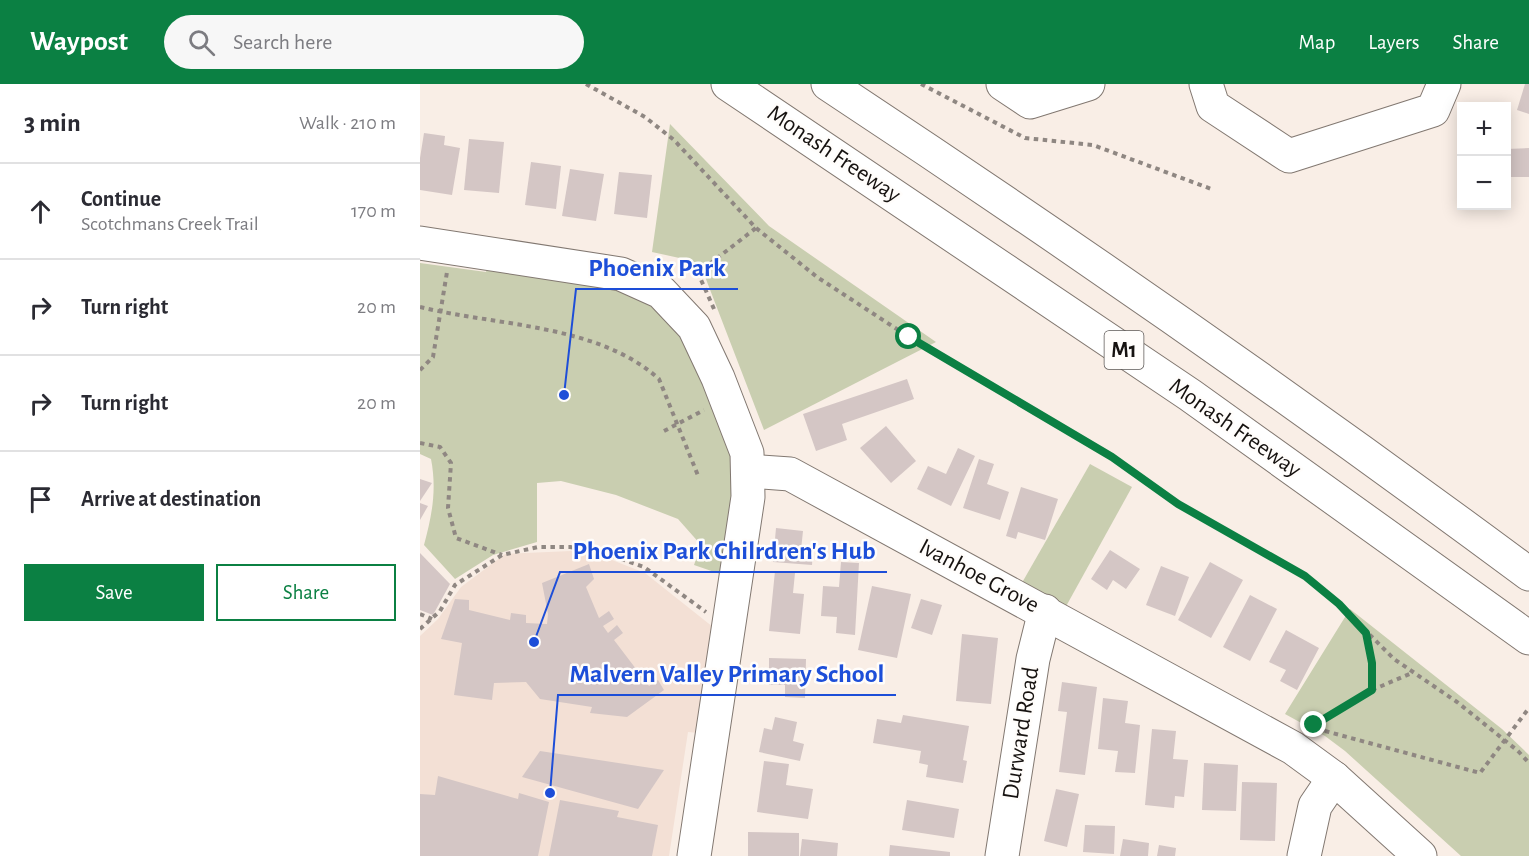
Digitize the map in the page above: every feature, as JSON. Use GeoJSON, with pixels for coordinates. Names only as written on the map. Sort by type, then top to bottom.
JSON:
{"type":"FeatureCollection","features":[{"type":"Feature","properties":{"kind":"main road","name":"Monash Freeway"},"geometry":{"type":"LineString","coordinates":[[728,84],[1190,395],[1524,635]]}},
{"type":"Feature","properties":{"kind":"main road","name":"M1"},"geometry":{"type":"LineString","coordinates":[[828,84],[996,195],[1206,341],[1529,574]]}},
{"type":"Feature","properties":{"kind":"main road"},"geometry":{"type":"LineString","coordinates":[[1003,84],[1029,102],[1088,84]]}},
{"type":"Feature","properties":{"kind":"main road"},"geometry":{"type":"LineString","coordinates":[[1206,84],[1213,106],[1289,156],[1433,110],[1444,84]]}},
{"type":"Feature","properties":{"kind":"main road"},"geometry":{"type":"LineString","coordinates":[[420,243],[621,274],[661,292],[685,315],[703,345],[741,436],[749,471],[694,856]]}},
{"type":"Feature","properties":{"kind":"main road","name":"Ivanhoe Grove"},"geometry":{"type":"LineString","coordinates":[[749,471],[790,474],[1293,748],[1334,778],[1420,856]]}},
{"type":"Feature","properties":{"kind":"main road","name":"Durward Road"},"geometry":{"type":"LineString","coordinates":[[1002,856],[1033,659],[1045,611]]}},
{"type":"Feature","properties":{"kind":"main road"},"geometry":{"type":"LineString","coordinates":[[1304,856],[1315,806],[1334,778]]}},
{"type":"Feature","properties":{"kind":"path"},"geometry":{"type":"LineString","coordinates":[[586,84],[645,117],[674,140],[756,228],[817,277],[848,299],[1112,457],[1178,504],[1305,576],[1339,604],[1366,633],[1412,673],[1456,702],[1518,751],[1529,763]]}},
{"type":"Feature","properties":{"kind":"path"},"geometry":{"type":"LineString","coordinates":[[921,84],[1025,138],[1093,145],[1214,190]]}},
{"type":"Feature","properties":{"kind":"path"},"geometry":{"type":"LineString","coordinates":[[698,273],[756,228]]}},
{"type":"Feature","properties":{"kind":"path"},"geometry":{"type":"LineString","coordinates":[[420,370],[433,357],[448,263]]}},
{"type":"Feature","properties":{"kind":"path"},"geometry":{"type":"LineString","coordinates":[[420,308],[582,338],[646,367],[659,379],[699,478]]}},
{"type":"Feature","properties":{"kind":"path"},"geometry":{"type":"LineString","coordinates":[[664,431],[707,408]]}},
{"type":"Feature","properties":{"kind":"path"},"geometry":{"type":"LineString","coordinates":[[420,443],[440,447],[451,463],[448,508],[456,538],[502,555]]}},
{"type":"Feature","properties":{"kind":"path"},"geometry":{"type":"LineString","coordinates":[[420,629],[440,611],[455,585],[502,555],[538,547],[570,547],[607,554],[644,567],[728,628]]}},
{"type":"Feature","properties":{"kind":"path"},"geometry":{"type":"LineString","coordinates":[[420,614],[432,619]]}},
{"type":"Feature","properties":{"kind":"path"},"geometry":{"type":"LineString","coordinates":[[1366,633],[1372,663],[1372,690]]}},
{"type":"Feature","properties":{"kind":"path"},"geometry":{"type":"LineString","coordinates":[[1412,673],[1372,690],[1314,725],[1325,731],[1480,773],[1529,708]]}},
{"type":"Feature","properties":{"kind":"shaded area"},"geometry":{"type":"Polygon","coordinates":[[[571,551],[607,558],[645,573],[713,627],[699,733],[688,732],[669,856],[420,856],[420,636],[438,619],[461,587],[505,554],[571,551]]]}},
{"type":"Feature","properties":{"kind":"green space"},"geometry":{"type":"Polygon","coordinates":[[[670,124],[769,226],[936,342],[764,430],[704,274],[684,259],[652,252],[670,124]]]}},
{"type":"Feature","properties":{"kind":"green space"},"geometry":{"type":"Polygon","coordinates":[[[489,260],[630,282],[681,337],[744,469],[729,577],[694,565],[701,545],[678,519],[616,495],[561,481],[537,483],[537,542],[493,555],[455,579],[424,545],[431,513],[434,481],[431,459],[420,454],[420,263],[486,272],[489,260]]]}},
{"type":"Feature","properties":{"kind":"green space"},"geometry":{"type":"Polygon","coordinates":[[[1090,464],[1132,487],[1064,610],[1019,588],[1090,464]]]}},
{"type":"Feature","properties":{"kind":"green space"},"geometry":{"type":"Polygon","coordinates":[[[1350,609],[1502,729],[1529,755],[1529,856],[1461,856],[1345,751],[1325,736],[1285,714],[1350,609]]]}},
{"type":"Feature","properties":{"kind":"building"},"geometry":{"type":"Polygon","coordinates":[[[1525,84],[1529,84],[1529,114],[1517,110],[1525,84]]]}},
{"type":"Feature","properties":{"kind":"building"},"geometry":{"type":"Polygon","coordinates":[[[424,133],[445,136],[444,145],[460,148],[452,195],[420,190],[420,158],[424,133]]]}},
{"type":"Feature","properties":{"kind":"building"},"geometry":{"type":"Polygon","coordinates":[[[469,139],[504,142],[499,193],[464,190],[469,139]]]}},
{"type":"Feature","properties":{"kind":"building"},"geometry":{"type":"Polygon","coordinates":[[[1529,148],[1529,177],[1511,177],[1511,149],[1529,148]]]}},
{"type":"Feature","properties":{"kind":"building"},"geometry":{"type":"Polygon","coordinates":[[[531,162],[561,166],[556,209],[525,205],[531,162]]]}},
{"type":"Feature","properties":{"kind":"building"},"geometry":{"type":"Polygon","coordinates":[[[570,169],[604,174],[596,221],[562,216],[570,169]]]}},
{"type":"Feature","properties":{"kind":"building"},"geometry":{"type":"Polygon","coordinates":[[[619,172],[652,175],[647,218],[614,214],[619,172]]]}},
{"type":"Feature","properties":{"kind":"building"},"geometry":{"type":"Polygon","coordinates":[[[907,379],[914,399],[842,424],[847,440],[816,451],[803,414],[907,379]]]}},
{"type":"Feature","properties":{"kind":"building"},"geometry":{"type":"Polygon","coordinates":[[[886,426],[916,461],[891,483],[860,448],[886,426]]]}},
{"type":"Feature","properties":{"kind":"building"},"geometry":{"type":"Polygon","coordinates":[[[958,448],[975,456],[951,506],[917,489],[928,466],[946,474],[958,448]]]}},
{"type":"Feature","properties":{"kind":"building"},"geometry":{"type":"Polygon","coordinates":[[[979,459],[994,464],[987,484],[1009,492],[1000,520],[963,508],[979,459]]]}},
{"type":"Feature","properties":{"kind":"building"},"geometry":{"type":"Polygon","coordinates":[[[420,479],[432,483],[420,501],[420,479]]]}},
{"type":"Feature","properties":{"kind":"building"},"geometry":{"type":"Polygon","coordinates":[[[1021,487],[1058,499],[1045,540],[1018,532],[1016,539],[1006,536],[1021,487]]]}},
{"type":"Feature","properties":{"kind":"building"},"geometry":{"type":"Polygon","coordinates":[[[420,503],[428,506],[420,520],[420,503]]]}},
{"type":"Feature","properties":{"kind":"building"},"geometry":{"type":"Polygon","coordinates":[[[776,528],[803,531],[801,550],[813,551],[812,565],[773,562],[776,528]]]}},
{"type":"Feature","properties":{"kind":"building"},"geometry":{"type":"Polygon","coordinates":[[[1110,550],[1140,569],[1126,589],[1113,580],[1107,590],[1091,579],[1110,550]]]}},
{"type":"Feature","properties":{"kind":"building"},"geometry":{"type":"Polygon","coordinates":[[[420,553],[450,584],[433,615],[420,610],[420,553]]]}},
{"type":"Feature","properties":{"kind":"building"},"geometry":{"type":"Polygon","coordinates":[[[841,562],[859,563],[855,635],[836,633],[837,617],[821,616],[823,586],[839,587],[841,562]]]}},
{"type":"Feature","properties":{"kind":"building"},"geometry":{"type":"Polygon","coordinates":[[[1210,562],[1243,580],[1211,638],[1178,620],[1210,562]]]}},
{"type":"Feature","properties":{"kind":"building"},"geometry":{"type":"Polygon","coordinates":[[[589,564],[594,579],[586,587],[599,618],[609,611],[614,619],[603,626],[608,633],[617,625],[623,633],[614,640],[649,686],[658,680],[664,690],[627,717],[590,713],[592,707],[540,699],[526,682],[494,683],[492,700],[454,695],[462,643],[441,639],[455,599],[469,600],[469,610],[510,620],[511,613],[526,615],[526,623],[547,624],[548,614],[542,583],[589,564]]]}},
{"type":"Feature","properties":{"kind":"building"},"geometry":{"type":"Polygon","coordinates":[[[1161,566],[1189,577],[1175,616],[1146,605],[1161,566]]]}},
{"type":"Feature","properties":{"kind":"building"},"geometry":{"type":"Polygon","coordinates":[[[775,571],[795,573],[793,593],[804,594],[800,634],[769,631],[775,571]]]}},
{"type":"Feature","properties":{"kind":"building"},"geometry":{"type":"Polygon","coordinates":[[[872,586],[911,594],[897,658],[858,650],[872,586]]]}},
{"type":"Feature","properties":{"kind":"building"},"geometry":{"type":"Polygon","coordinates":[[[1250,595],[1277,609],[1250,661],[1223,647],[1250,595]]]}},
{"type":"Feature","properties":{"kind":"building"},"geometry":{"type":"Polygon","coordinates":[[[921,599],[942,605],[932,635],[911,628],[921,599]]]}},
{"type":"Feature","properties":{"kind":"building"},"geometry":{"type":"Polygon","coordinates":[[[1286,630],[1319,648],[1297,690],[1280,681],[1286,670],[1269,662],[1286,630]]]}},
{"type":"Feature","properties":{"kind":"building"},"geometry":{"type":"Polygon","coordinates":[[[962,634],[998,638],[991,704],[956,701],[962,634]]]}},
{"type":"Feature","properties":{"kind":"building"},"geometry":{"type":"Polygon","coordinates":[[[769,658],[806,659],[805,698],[785,697],[785,685],[769,685],[769,658]]]}},
{"type":"Feature","properties":{"kind":"building"},"geometry":{"type":"Polygon","coordinates":[[[1062,682],[1097,687],[1085,775],[1059,772],[1067,712],[1058,711],[1062,682]]]}},
{"type":"Feature","properties":{"kind":"building"},"geometry":{"type":"Polygon","coordinates":[[[1103,698],[1128,701],[1125,723],[1140,725],[1135,773],[1115,772],[1118,751],[1098,749],[1103,698]]]}},
{"type":"Feature","properties":{"kind":"building"},"geometry":{"type":"Polygon","coordinates":[[[903,715],[969,726],[963,760],[967,761],[963,783],[926,777],[928,765],[919,763],[921,751],[873,743],[877,719],[901,723],[903,715]]]}},
{"type":"Feature","properties":{"kind":"building"},"geometry":{"type":"Polygon","coordinates":[[[775,717],[797,722],[793,741],[804,744],[800,761],[759,752],[764,728],[772,730],[775,717]]]}},
{"type":"Feature","properties":{"kind":"building"},"geometry":{"type":"Polygon","coordinates":[[[1152,729],[1176,731],[1173,759],[1188,760],[1184,797],[1175,796],[1174,808],[1145,805],[1152,729]]]}},
{"type":"Feature","properties":{"kind":"building"},"geometry":{"type":"Polygon","coordinates":[[[540,751],[664,770],[638,809],[522,777],[540,751]]]}},
{"type":"Feature","properties":{"kind":"building"},"geometry":{"type":"Polygon","coordinates":[[[764,761],[789,764],[786,785],[813,789],[808,819],[757,812],[764,761]]]}},
{"type":"Feature","properties":{"kind":"building"},"geometry":{"type":"Polygon","coordinates":[[[1204,763],[1238,765],[1236,811],[1202,810],[1204,763]]]}},
{"type":"Feature","properties":{"kind":"building"},"geometry":{"type":"Polygon","coordinates":[[[438,776],[518,799],[519,793],[549,802],[538,856],[420,856],[420,794],[435,795],[438,776]]]}},
{"type":"Feature","properties":{"kind":"building"},"geometry":{"type":"Polygon","coordinates":[[[1242,782],[1277,783],[1275,841],[1240,840],[1242,782]]]}},
{"type":"Feature","properties":{"kind":"building"},"geometry":{"type":"Polygon","coordinates":[[[1056,789],[1079,794],[1067,847],[1044,841],[1056,789]]]}},
{"type":"Feature","properties":{"kind":"building"},"geometry":{"type":"Polygon","coordinates":[[[560,800],[619,811],[617,817],[658,825],[652,856],[549,856],[560,800]]]}},
{"type":"Feature","properties":{"kind":"building"},"geometry":{"type":"Polygon","coordinates":[[[907,800],[959,809],[954,838],[902,830],[907,800]]]}},
{"type":"Feature","properties":{"kind":"building"},"geometry":{"type":"Polygon","coordinates":[[[1085,825],[1115,826],[1114,854],[1083,852],[1085,825]]]}},
{"type":"Feature","properties":{"kind":"building"},"geometry":{"type":"Polygon","coordinates":[[[748,832],[799,833],[799,856],[748,856],[748,832]]]}},
{"type":"Feature","properties":{"kind":"building"},"geometry":{"type":"Polygon","coordinates":[[[802,839],[838,843],[837,856],[800,856],[802,839]]]}},
{"type":"Feature","properties":{"kind":"building"},"geometry":{"type":"Polygon","coordinates":[[[1123,839],[1149,843],[1148,856],[1120,856],[1123,839]]]}},
{"type":"Feature","properties":{"kind":"building"},"geometry":{"type":"Polygon","coordinates":[[[890,845],[950,852],[950,856],[889,856],[890,845]]]}},
{"type":"Feature","properties":{"kind":"building"},"geometry":{"type":"Polygon","coordinates":[[[1159,845],[1176,848],[1175,856],[1157,856],[1159,845]]]}},
{"type":"Feature","properties":{"kind":"place","name":"Phoenix Park"},"geometry":{"type":"Point","coordinates":[564,395]}},
{"type":"Feature","properties":{"kind":"place","name":"Phoenix Park Chilrdren's Hub"},"geometry":{"type":"Point","coordinates":[534,642]}},
{"type":"Feature","properties":{"kind":"place","name":"Malvern Valley Primary School"},"geometry":{"type":"Point","coordinates":[550,793]}},
{"type":"Feature","properties":{"kind":"route"},"geometry":{"type":"LineString","coordinates":[[909,337],[1112,457],[1158,492],[1305,576],[1339,604],[1366,633],[1372,663],[1372,690],[1359,700],[1314,725]]}}]}
